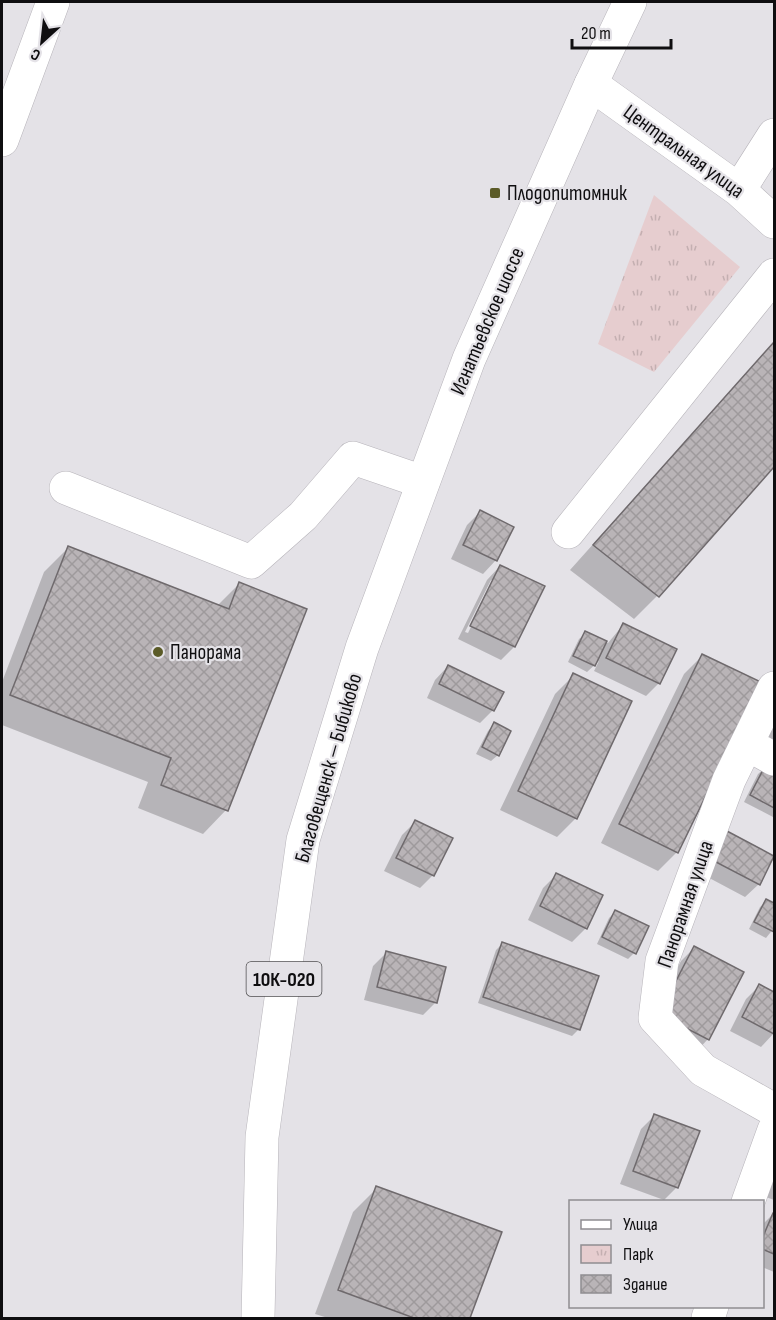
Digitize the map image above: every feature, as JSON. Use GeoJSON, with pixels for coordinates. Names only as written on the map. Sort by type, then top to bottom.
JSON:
{"type":"FeatureCollection","features":[{"type":"Feature","properties":{"kind":"main road"},"geometry":{"type":"LineString","coordinates":[[2,140],[53,2]]}},
{"type":"Feature","properties":{"kind":"main road","name":"Игнатьевское шоссе"},"geometry":{"type":"LineString","coordinates":[[362,648],[469,359],[591,84],[630,2]]}},
{"type":"Feature","properties":{"kind":"main road","name":"Центральная улица"},"geometry":{"type":"LineString","coordinates":[[591,84],[739,190],[774,222]]}},
{"type":"Feature","properties":{"kind":"main road"},"geometry":{"type":"LineString","coordinates":[[739,190],[774,135]]}},
{"type":"Feature","properties":{"kind":"main road"},"geometry":{"type":"LineString","coordinates":[[568,532],[774,275]]}},
{"type":"Feature","properties":{"kind":"main road"},"geometry":{"type":"LineString","coordinates":[[66,488],[251,562],[303,516],[353,458],[423,482]]}},
{"type":"Feature","properties":{"kind":"main road","name":"Благовещенск — Бибиково"},"geometry":{"type":"LineString","coordinates":[[258,1318],[262,1137],[303,840],[362,648]]}},
{"type":"Feature","properties":{"kind":"main road","name":"Панорамная улица"},"geometry":{"type":"LineString","coordinates":[[774,688],[761,751],[729,780],[662,961],[655,1018],[704,1070],[774,1110]]}},
{"type":"Feature","properties":{"kind":"main road"},"geometry":{"type":"LineString","coordinates":[[749,1200],[774,1130]]}},
{"type":"Feature","properties":{"kind":"green space"},"geometry":{"type":"Polygon","coordinates":[[[654,195],[740,267],[654,372],[598,344],[654,195]]]}},
{"type":"Feature","properties":{"kind":"building"},"geometry":{"type":"Polygon","coordinates":[[[774,342],[774,467],[659,597],[593,545],[774,342]]]}},
{"type":"Feature","properties":{"kind":"building"},"geometry":{"type":"Polygon","coordinates":[[[480,510],[514,527],[497,561],[463,545],[480,510]]]}},
{"type":"Feature","properties":{"kind":"building","name":"Панорама"},"geometry":{"type":"Polygon","coordinates":[[[68,546],[229,609],[239,582],[307,609],[228,811],[161,785],[171,758],[10,695],[68,546]]]}},
{"type":"Feature","properties":{"kind":"building"},"geometry":{"type":"Polygon","coordinates":[[[500,565],[545,586],[515,647],[470,626],[500,565]]]}},
{"type":"Feature","properties":{"kind":"building"},"geometry":{"type":"Polygon","coordinates":[[[623,623],[677,649],[660,684],[606,658],[623,623]]]}},
{"type":"Feature","properties":{"kind":"building"},"geometry":{"type":"Polygon","coordinates":[[[585,631],[607,641],[595,666],[573,656],[585,631]]]}},
{"type":"Feature","properties":{"kind":"building"},"geometry":{"type":"Polygon","coordinates":[[[702,654],[761,682],[678,853],[619,824],[702,654]]]}},
{"type":"Feature","properties":{"kind":"building"},"geometry":{"type":"Polygon","coordinates":[[[448,665],[504,692],[494,711],[439,684],[448,665]]]}},
{"type":"Feature","properties":{"kind":"building"},"geometry":{"type":"Polygon","coordinates":[[[573,673],[632,701],[577,819],[518,791],[573,673]]]}},
{"type":"Feature","properties":{"kind":"building"},"geometry":{"type":"Polygon","coordinates":[[[494,722],[511,731],[499,756],[482,747],[494,722]]]}},
{"type":"Feature","properties":{"kind":"building"},"geometry":{"type":"Polygon","coordinates":[[[765,766],[774,771],[774,808],[750,795],[765,766]]]}},
{"type":"Feature","properties":{"kind":"building"},"geometry":{"type":"Polygon","coordinates":[[[415,820],[453,838],[434,876],[396,858],[415,820]]]}},
{"type":"Feature","properties":{"kind":"building"},"geometry":{"type":"Polygon","coordinates":[[[725,830],[774,856],[760,885],[710,859],[725,830]]]}},
{"type":"Feature","properties":{"kind":"building"},"geometry":{"type":"Polygon","coordinates":[[[556,873],[603,895],[587,929],[540,906],[556,873]]]}},
{"type":"Feature","properties":{"kind":"building"},"geometry":{"type":"Polygon","coordinates":[[[766,899],[774,903],[774,932],[754,922],[766,899]]]}},
{"type":"Feature","properties":{"kind":"building"},"geometry":{"type":"Polygon","coordinates":[[[615,910],[649,926],[636,954],[602,937],[615,910]]]}},
{"type":"Feature","properties":{"kind":"building"},"geometry":{"type":"Polygon","coordinates":[[[502,942],[599,976],[580,1030],[483,997],[502,942]]]}},
{"type":"Feature","properties":{"kind":"building"},"geometry":{"type":"Polygon","coordinates":[[[694,946],[744,972],[709,1040],[659,1014],[694,946]]]}},
{"type":"Feature","properties":{"kind":"building"},"geometry":{"type":"Polygon","coordinates":[[[386,951],[446,967],[437,1003],[377,987],[386,951]]]}},
{"type":"Feature","properties":{"kind":"building"},"geometry":{"type":"Polygon","coordinates":[[[759,984],[774,992],[774,1034],[742,1017],[759,984]]]}},
{"type":"Feature","properties":{"kind":"building"},"geometry":{"type":"Polygon","coordinates":[[[654,1114],[700,1131],[678,1188],[633,1171],[654,1114]]]}},
{"type":"Feature","properties":{"kind":"building"},"geometry":{"type":"Polygon","coordinates":[[[376,1186],[502,1232],[470,1318],[414,1318],[338,1290],[376,1186]]]}},
{"type":"Feature","properties":{"kind":"building"},"geometry":{"type":"Polygon","coordinates":[[[774,1213],[774,1254],[764,1250],[764,1234],[774,1213]]]}},
{"type":"Feature","properties":{"kind":"place","name":"Плодопитомник"},"geometry":{"type":"Point","coordinates":[495,193]}},
{"type":"Feature","properties":{"kind":"place","name":"Панорама"},"geometry":{"type":"Point","coordinates":[158,652]}}]}
